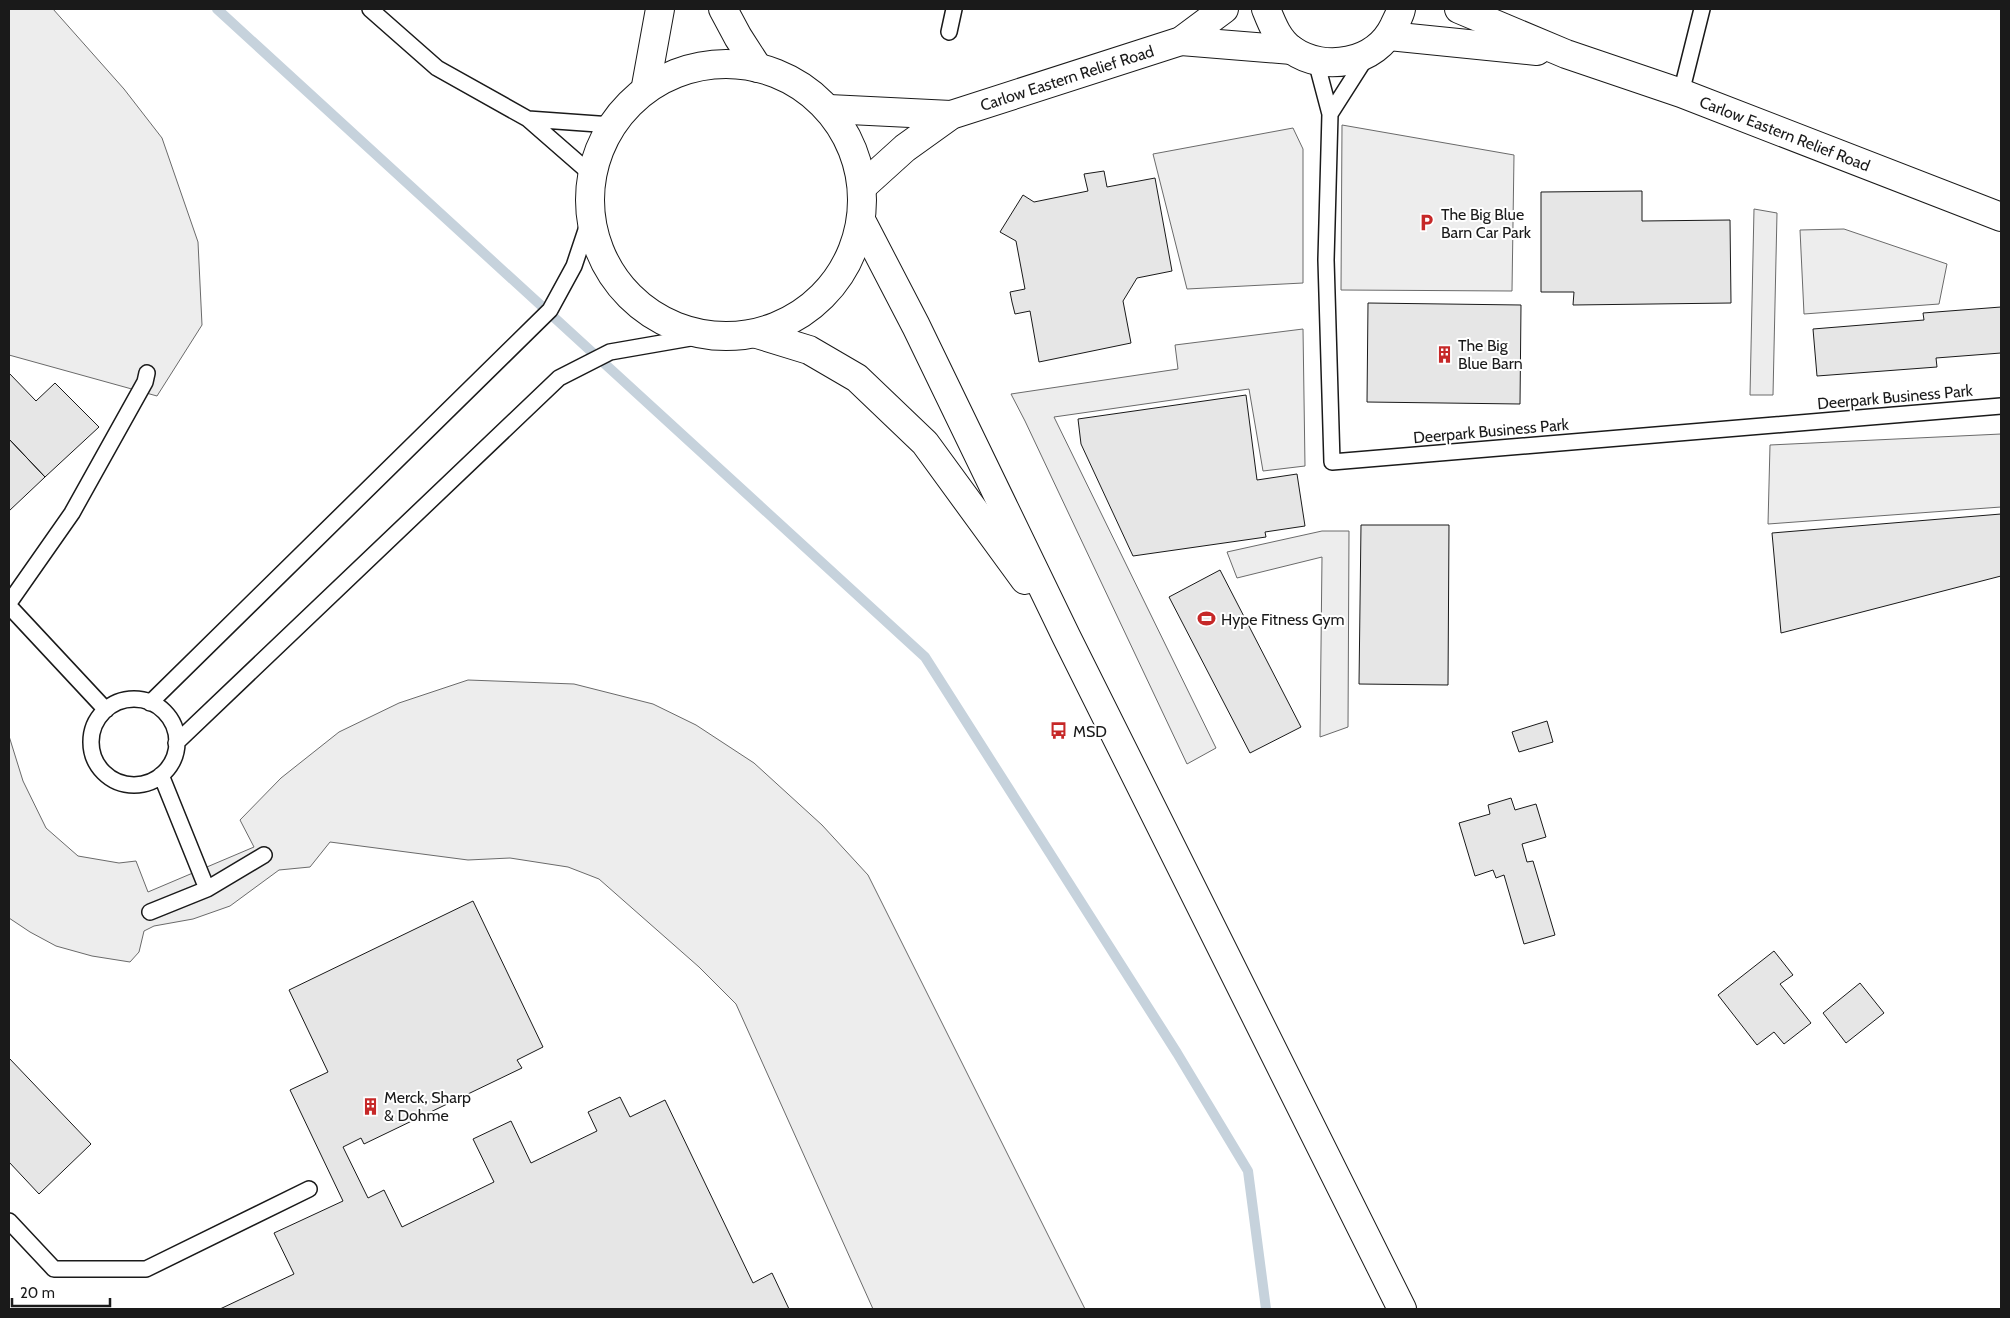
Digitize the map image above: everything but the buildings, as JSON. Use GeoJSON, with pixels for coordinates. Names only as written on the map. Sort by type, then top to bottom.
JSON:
{"type":"FeatureCollection","features":[{"type":"Feature","properties":{"kind":"main road"},"geometry":{"type":"LineString","coordinates":[[646,86],[660,9]]}},
{"type":"Feature","properties":{"kind":"main road"},"geometry":{"type":"LineString","coordinates":[[723,9],[758,68]]}},
{"type":"Feature","properties":{"kind":"main road","name":"Carlow Eastern Relief Road"},"geometry":{"type":"LineString","coordinates":[[863,186],[905,148],[951,115],[1181,41],[1224,9]]}},
{"type":"Feature","properties":{"kind":"main road"},"geometry":{"type":"LineString","coordinates":[[1266,9],[1273,30],[1292,50],[1316,62],[1343,63],[1369,54],[1389,36],[1401,9]]}},
{"type":"Feature","properties":{"kind":"main road","name":"Carlow Eastern Relief Road"},"geometry":{"type":"LineString","coordinates":[[1459,9],[1566,54],[1681,93],[2001,218]]}},
{"type":"Feature","properties":{"kind":"main road","name":"Carlow Eastern Relief Road"},"geometry":{"type":"LineString","coordinates":[[1389,36],[1566,54]]}},
{"type":"Feature","properties":{"kind":"main road","name":"Carlow Eastern Relief Road"},"geometry":{"type":"LineString","coordinates":[[1181,41],[1292,50]]}},
{"type":"Feature","properties":{"kind":"main road"},"geometry":{"type":"LineString","coordinates":[[757,334],[794,319],[824,297],[844,267],[863,224],[863,186],[850,144],[829,109],[804,88],[779,75],[758,68],[719,63],[672,74],[646,86],[628,103],[612,125],[591,174],[590,218],[604,261],[628,296],[663,324],[702,336],[757,334],[810,350],[857,378],[925,443],[1066,636]]}},
{"type":"Feature","properties":{"kind":"main road","name":"Carlow Eastern Relief Road"},"geometry":{"type":"LineString","coordinates":[[829,109],[951,115]]}},
{"type":"Feature","properties":{"kind":"main road"},"geometry":{"type":"LineString","coordinates":[[863,224],[916,326],[1066,636],[1402,1309]]}},
{"type":"Feature","properties":{"kind":"lane"},"geometry":{"type":"LineString","coordinates":[[370,9],[437,68],[528,119],[591,174]]}},
{"type":"Feature","properties":{"kind":"lane"},"geometry":{"type":"LineString","coordinates":[[949,32],[954,9]]}},
{"type":"Feature","properties":{"kind":"lane"},"geometry":{"type":"LineString","coordinates":[[1681,93],[1702,9]]}},
{"type":"Feature","properties":{"kind":"lane"},"geometry":{"type":"LineString","coordinates":[[1330,114],[1369,54]]}},
{"type":"Feature","properties":{"kind":"lane"},"geometry":{"type":"LineString","coordinates":[[1316,62],[1330,114]]}},
{"type":"Feature","properties":{"kind":"lane","name":"Deerpark Business Park"},"geometry":{"type":"LineString","coordinates":[[1330,114],[1326,260],[1332,462],[2001,406]]}},
{"type":"Feature","properties":{"kind":"lane"},"geometry":{"type":"LineString","coordinates":[[528,119],[612,125]]}},
{"type":"Feature","properties":{"kind":"lane"},"geometry":{"type":"LineString","coordinates":[[150,703],[550,310],[574,266],[590,218]]}},
{"type":"Feature","properties":{"kind":"lane"},"geometry":{"type":"LineString","coordinates":[[176,743],[559,378],[610,352],[702,336]]}},
{"type":"Feature","properties":{"kind":"lane"},"geometry":{"type":"LineString","coordinates":[[106,710],[9,604],[72,513],[146,382],[147,373]]}},
{"type":"Feature","properties":{"kind":"lane"},"geometry":{"type":"LineString","coordinates":[[127,700],[139,700],[150,703],[170,719],[175,731],[176,743],[170,766],[161,775],[150,782],[137,785],[117,782],[101,770],[94,759],[91,746],[92,732],[97,720],[106,710],[116,703],[127,700]]}},
{"type":"Feature","properties":{"kind":"lane"},"geometry":{"type":"LineString","coordinates":[[161,775],[207,889]]}},
{"type":"Feature","properties":{"kind":"lane"},"geometry":{"type":"LineString","coordinates":[[150,912],[207,889],[264,855]]}},
{"type":"Feature","properties":{"kind":"lane"},"geometry":{"type":"LineString","coordinates":[[9,1221],[54,1269],[146,1269],[310,1189]]}},
{"type":"Feature","properties":{"kind":"shaded area"},"geometry":{"type":"Polygon","coordinates":[[[9,9],[53,9],[124,89],[162,138],[198,242],[202,325],[157,396],[9,355],[9,9]]]}},
{"type":"Feature","properties":{"kind":"shaded area","name":"The Big Blue Barn Car Park"},"geometry":{"type":"Polygon","coordinates":[[[1342,125],[1514,155],[1512,291],[1341,290],[1342,125]]]}},
{"type":"Feature","properties":{"kind":"shaded area"},"geometry":{"type":"Polygon","coordinates":[[[1293,128],[1303,149],[1303,283],[1187,289],[1153,154],[1293,128]]]}},
{"type":"Feature","properties":{"kind":"shaded area"},"geometry":{"type":"Polygon","coordinates":[[[1754,209],[1777,213],[1773,395],[1750,395],[1754,209]]]}},
{"type":"Feature","properties":{"kind":"shaded area"},"geometry":{"type":"Polygon","coordinates":[[[1844,229],[1947,264],[1939,304],[1804,314],[1800,230],[1844,229]]]}},
{"type":"Feature","properties":{"kind":"shaded area"},"geometry":{"type":"Polygon","coordinates":[[[1303,329],[1305,466],[1263,471],[1249,389],[1054,417],[1216,748],[1187,764],[1011,394],[1178,369],[1175,345],[1303,329]]]}},
{"type":"Feature","properties":{"kind":"shaded area"},"geometry":{"type":"Polygon","coordinates":[[[2001,434],[2001,507],[1768,524],[1770,445],[2001,434]]]}},
{"type":"Feature","properties":{"kind":"shaded area"},"geometry":{"type":"Polygon","coordinates":[[[1322,531],[1349,531],[1348,727],[1320,737],[1322,557],[1237,578],[1227,552],[1322,531]]]}},
{"type":"Feature","properties":{"kind":"shaded area"},"geometry":{"type":"Polygon","coordinates":[[[468,680],[574,684],[653,704],[696,725],[754,763],[822,825],[868,875],[1085,1309],[873,1309],[736,1004],[699,967],[599,879],[568,867],[510,858],[468,860],[330,842],[310,867],[279,870],[230,906],[193,919],[154,926],[144,931],[139,952],[130,962],[92,956],[56,946],[9,918],[9,736],[23,781],[46,828],[78,856],[119,863],[136,861],[148,892],[254,847],[240,820],[281,778],[339,732],[399,703],[468,680]]]}},
{"type":"Feature","properties":{"kind":"waterway"},"geometry":{"type":"LineString","coordinates":[[217,9],[925,657],[1177,1053],[1248,1171],[1266,1309]]}},
{"type":"Feature","properties":{"kind":"place","name":"The Big Blue Barn Car Park"},"geometry":{"type":"Point","coordinates":[1427,223]}},
{"type":"Feature","properties":{"kind":"place","name":"The Big Blue Barn"},"geometry":{"type":"Point","coordinates":[1444,354]}},
{"type":"Feature","properties":{"kind":"place","name":"Hype Fitness Gym"},"geometry":{"type":"Point","coordinates":[1207,619]}},
{"type":"Feature","properties":{"kind":"place","name":"MSD"},"geometry":{"type":"Point","coordinates":[1059,731]}},
{"type":"Feature","properties":{"kind":"place","name":"Merck, Sharp & Dohme"},"geometry":{"type":"Point","coordinates":[370,1106]}}]}
